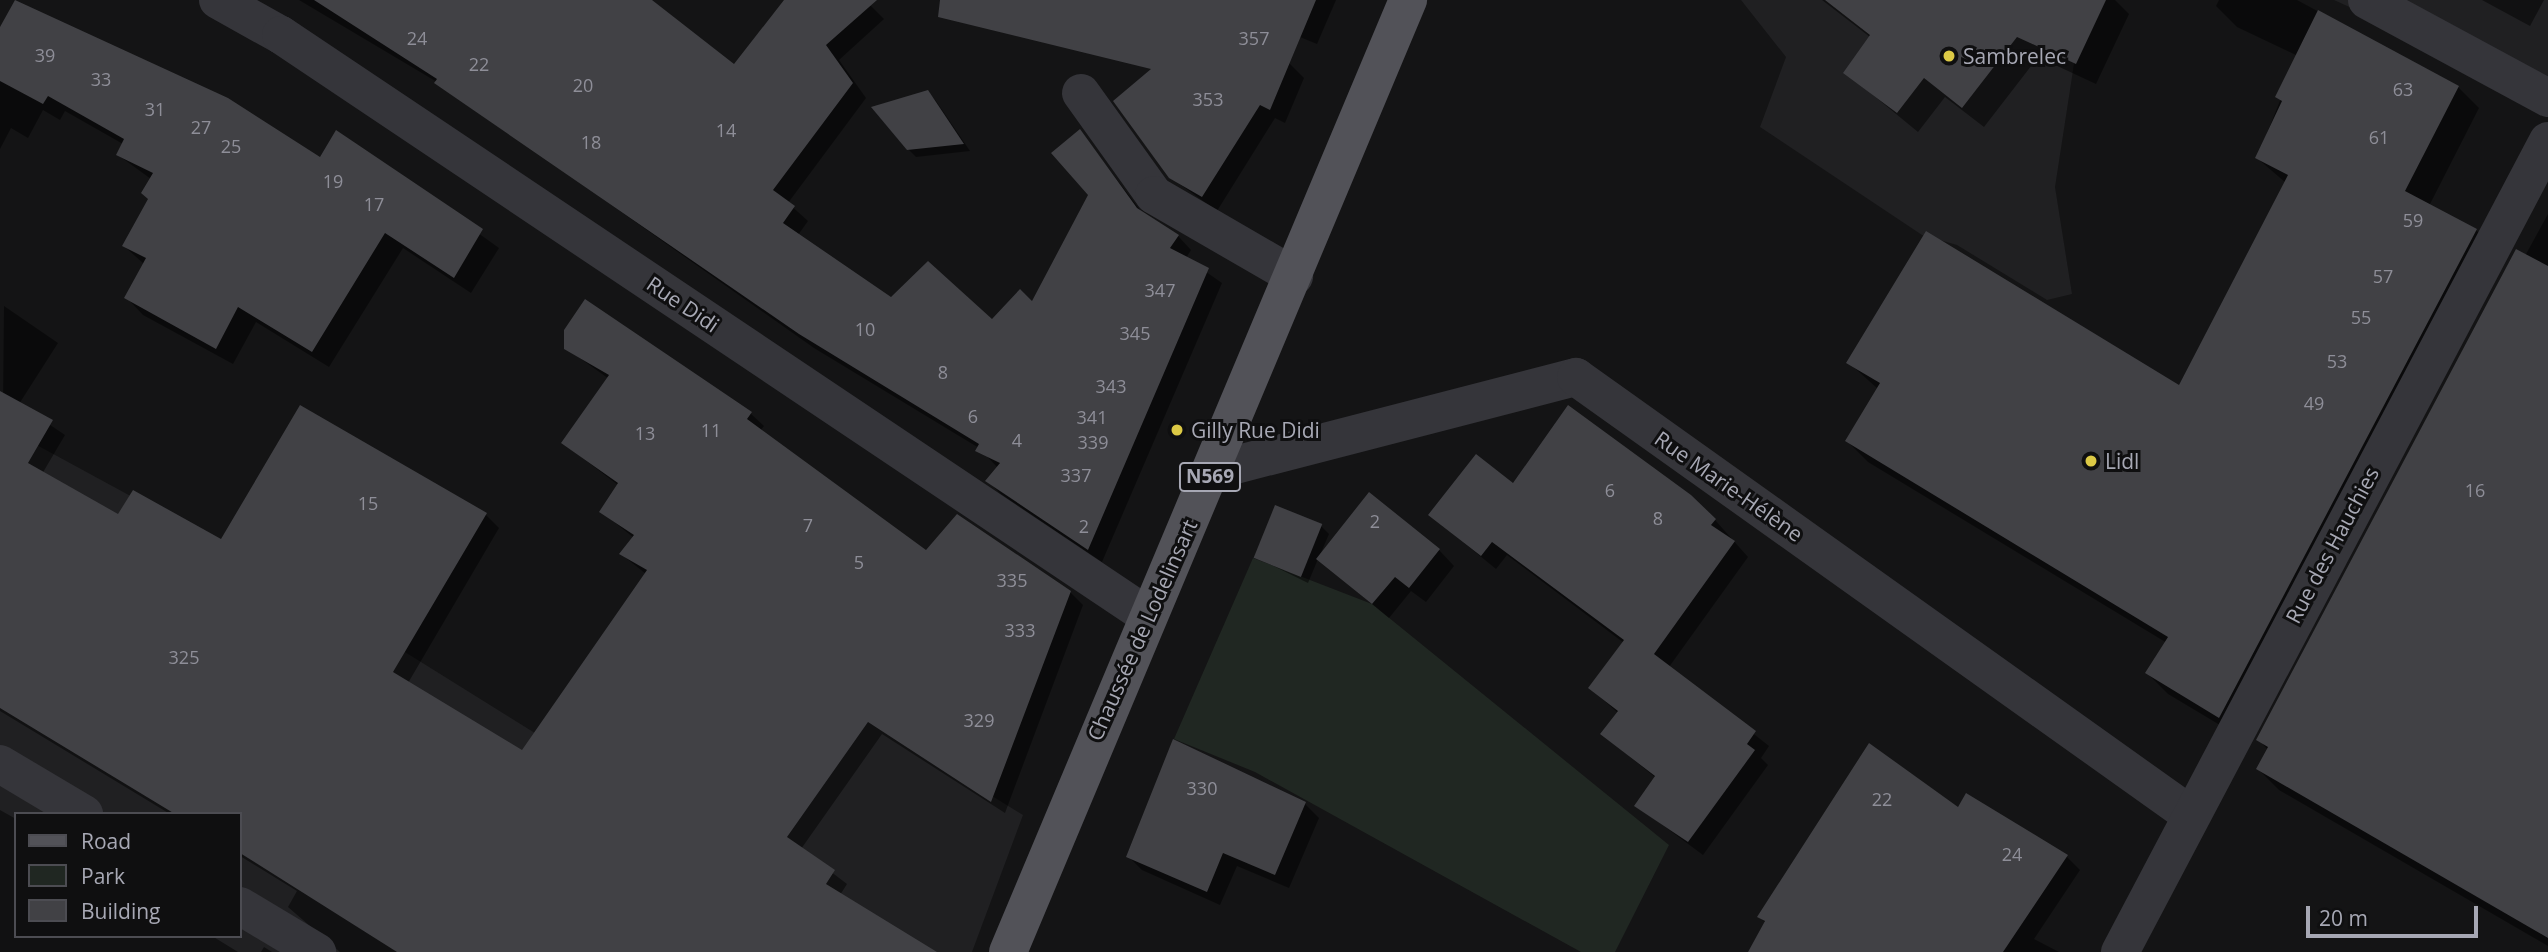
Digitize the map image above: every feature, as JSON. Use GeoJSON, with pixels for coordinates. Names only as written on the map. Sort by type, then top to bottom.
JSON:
{"type":"FeatureCollection","features":[{"type":"Feature","properties":{"kind":"main road","name":"Chaussée de Lodelinsart"},"geometry":{"type":"LineString","coordinates":[[1008,952],[1145,614],[1212,471],[1408,0]]}},
{"type":"Feature","properties":{"kind":"street","name":"Rue Didi"},"geometry":{"type":"LineString","coordinates":[[218,0],[281,35],[1145,614]]}},
{"type":"Feature","properties":{"kind":"street"},"geometry":{"type":"LineString","coordinates":[[2367,0],[2548,98]]}},
{"type":"Feature","properties":{"kind":"street"},"geometry":{"type":"LineString","coordinates":[[1081,93],[1154,195],[1294,276]]}},
{"type":"Feature","properties":{"kind":"street","name":"Rue des Hauchies"},"geometry":{"type":"LineString","coordinates":[[2120,952],[2188,813],[2548,141]]}},
{"type":"Feature","properties":{"kind":"street","name":"Rue Marie-Hélène"},"geometry":{"type":"LineString","coordinates":[[1212,471],[1576,377],[2188,813]]}},
{"type":"Feature","properties":{"kind":"street"},"geometry":{"type":"LineString","coordinates":[[0,764],[81,812]]}},
{"type":"Feature","properties":{"kind":"street"},"geometry":{"type":"LineString","coordinates":[[242,907],[317,952]]}},
{"type":"Feature","properties":{"kind":"shaded area"},"geometry":{"type":"Polygon","coordinates":[[[1741,0],[2095,0],[2074,64],[2055,187],[2072,294],[2047,300],[1957,245],[1922,235],[1760,127],[1786,57],[1741,0]]]}},
{"type":"Feature","properties":{"kind":"shaded area"},"geometry":{"type":"Polygon","coordinates":[[[2334,0],[2548,0],[2548,98],[2334,0]]]}},
{"type":"Feature","properties":{"kind":"shaded area"},"geometry":{"type":"Polygon","coordinates":[[[0,425],[320,599],[636,796],[755,649],[1023,815],[972,952],[0,952],[0,425]]]}},
{"type":"Feature","properties":{"kind":"green space"},"geometry":{"type":"Polygon","coordinates":[[[1253,558],[1372,604],[1669,845],[1615,952],[1581,952],[1255,772],[1174,739],[1253,558]]]}},
{"type":"Feature","properties":{"kind":"building"},"geometry":{"type":"Polygon","coordinates":[[[15,0],[228,98],[320,157],[336,130],[483,229],[454,278],[385,233],[312,352],[238,307],[216,349],[124,298],[146,258],[122,246],[148,199],[141,193],[153,173],[116,155],[124,139],[48,96],[43,104],[0,81],[0,27],[15,0]]]}},
{"type":"Feature","properties":{"kind":"building"},"geometry":{"type":"Polygon","coordinates":[[[314,0],[652,0],[734,64],[784,0],[877,0],[826,45],[853,83],[773,190],[795,206],[783,223],[891,297],[928,261],[992,319],[1020,289],[1032,301],[1088,195],[1051,153],[1080,129],[1137,208],[1179,235],[1170,248],[1209,268],[1088,550],[985,481],[1000,463],[975,451],[979,444],[799,334],[434,83],[437,79],[314,0]]]}},
{"type":"Feature","properties":{"kind":"building"},"geometry":{"type":"Polygon","coordinates":[[[940,0],[1316,0],[1270,110],[1260,105],[1202,197],[1169,178],[1113,101],[1151,69],[938,17],[940,0]]]}},
{"type":"Feature","properties":{"kind":"building","name":"Sambrelec"},"geometry":{"type":"Polygon","coordinates":[[[1825,0],[2106,0],[2076,64],[2017,37],[1962,108],[1924,78],[1897,113],[1843,73],[1870,35],[1825,0]]]}},
{"type":"Feature","properties":{"kind":"building"},"geometry":{"type":"Polygon","coordinates":[[[2318,10],[2459,86],[2405,191],[2477,229],[2219,718],[2145,673],[2168,637],[1845,441],[1880,383],[1846,363],[1926,231],[2179,385],[2288,175],[2255,158],[2282,101],[2275,97],[2318,10]]]}},
{"type":"Feature","properties":{"kind":"building"},"geometry":{"type":"Polygon","coordinates":[[[928,90],[964,144],[907,150],[871,107],[928,90]]]}},
{"type":"Feature","properties":{"kind":"building"},"geometry":{"type":"Polygon","coordinates":[[[2516,249],[2548,266],[2548,938],[2256,769],[2268,747],[2256,740],[2516,249]]]}},
{"type":"Feature","properties":{"kind":"building"},"geometry":{"type":"Polygon","coordinates":[[[585,299],[752,412],[747,419],[926,550],[957,514],[1071,591],[991,802],[868,722],[787,837],[835,870],[826,884],[937,952],[397,952],[242,854],[242,812],[172,812],[0,708],[0,391],[53,420],[28,463],[118,514],[133,490],[221,539],[300,405],[487,513],[393,672],[522,750],[647,570],[619,554],[634,535],[599,512],[618,483],[561,443],[609,375],[564,349],[564,330],[585,299]]]}},
{"type":"Feature","properties":{"kind":"building"},"geometry":{"type":"Polygon","coordinates":[[[1568,405],[1691,495],[1716,519],[1711,525],[1735,541],[1654,654],[1756,731],[1747,744],[1755,750],[1688,842],[1634,806],[1655,776],[1600,734],[1618,711],[1588,688],[1624,640],[1492,542],[1481,556],[1428,515],[1476,454],[1513,483],[1568,405]]]}},
{"type":"Feature","properties":{"kind":"building"},"geometry":{"type":"Polygon","coordinates":[[[1369,492],[1440,549],[1409,588],[1395,577],[1372,604],[1316,559],[1369,492]]]}},
{"type":"Feature","properties":{"kind":"building"},"geometry":{"type":"Polygon","coordinates":[[[1275,505],[1322,524],[1301,577],[1254,558],[1275,505]]]}},
{"type":"Feature","properties":{"kind":"building"},"geometry":{"type":"Polygon","coordinates":[[[1173,739],[1306,802],[1275,875],[1223,853],[1207,892],[1126,857],[1173,739]]]}},
{"type":"Feature","properties":{"kind":"building"},"geometry":{"type":"Polygon","coordinates":[[[1869,743],[1958,807],[1966,793],[2068,855],[2003,952],[1748,952],[1765,921],[1757,917],[1869,743]]]}},
{"type":"Feature","properties":{"kind":"place","name":"Sambrelec"},"geometry":{"type":"Point","coordinates":[1949,56]}},
{"type":"Feature","properties":{"kind":"place","name":"Gilly Rue Didi"},"geometry":{"type":"Point","coordinates":[1177,430]}},
{"type":"Feature","properties":{"kind":"place","name":"Lidl"},"geometry":{"type":"Point","coordinates":[2091,461]}}]}
